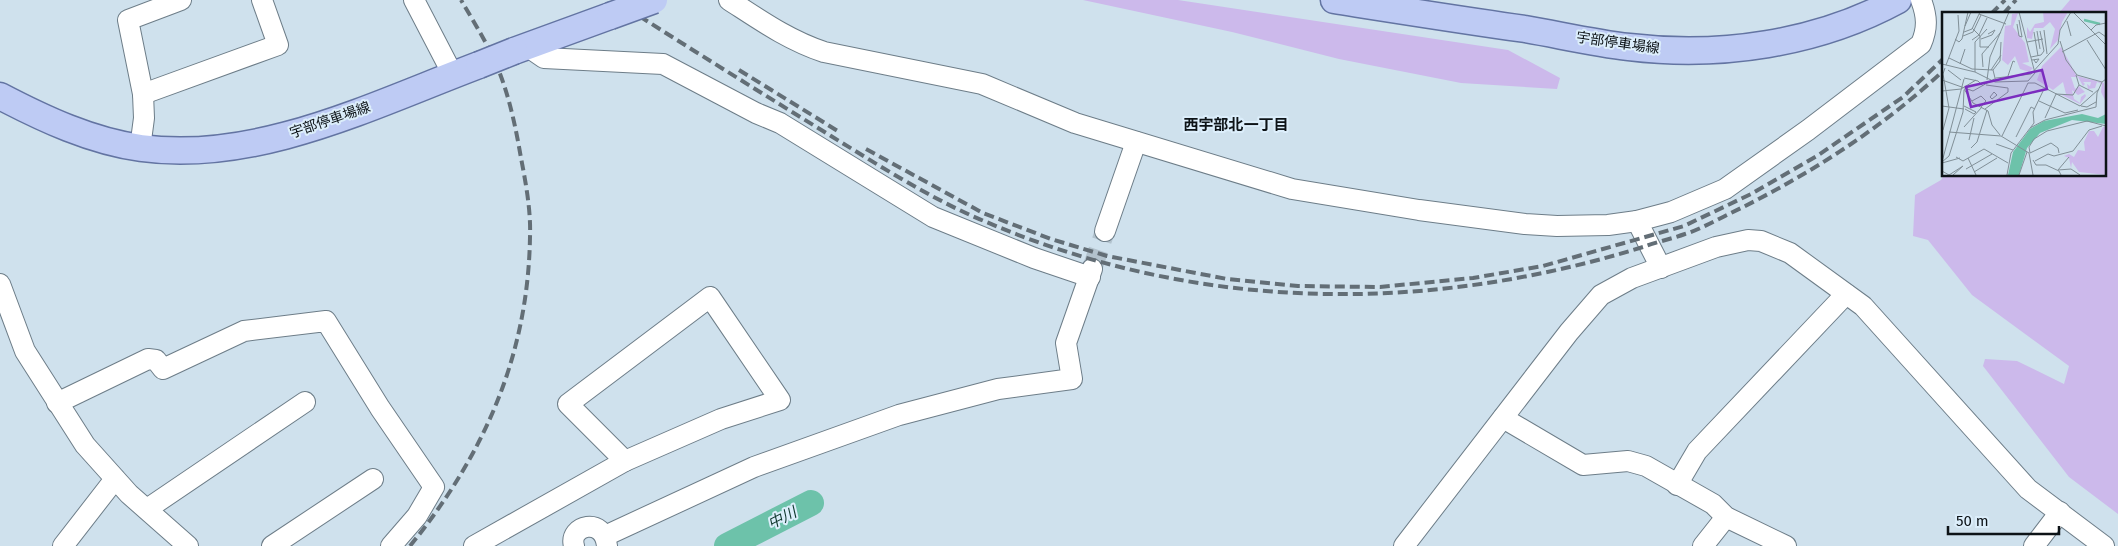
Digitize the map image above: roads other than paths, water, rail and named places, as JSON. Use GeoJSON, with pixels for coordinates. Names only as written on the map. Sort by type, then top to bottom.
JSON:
{"type":"FeatureCollection","features":[{"type":"Feature","properties":{"kind":"main road","name":"宇部停車場線"},"geometry":{"type":"LineString","coordinates":[[0,96],[42,117],[75,130],[140,148],[193,151],[228,149],[257,143],[324,123],[654,0]]}},
{"type":"Feature","properties":{"kind":"main road","name":"宇部停車場線"},"geometry":{"type":"LineString","coordinates":[[1334,0],[1413,6],[1629,47],[1706,50],[1770,44],[1802,36],[1842,24],[1898,0]]}},
{"type":"Feature","properties":{"kind":"street"},"geometry":{"type":"LineString","coordinates":[[140,148],[144,118],[143,94],[128,20],[181,0]]}},
{"type":"Feature","properties":{"kind":"street"},"geometry":{"type":"LineString","coordinates":[[143,94],[278,45],[262,0]]}},
{"type":"Feature","properties":{"kind":"street"},"geometry":{"type":"LineString","coordinates":[[414,0],[453,75]]}},
{"type":"Feature","properties":{"kind":"street"},"geometry":{"type":"LineString","coordinates":[[729,0],[779,34],[805,46],[824,52],[982,84],[1075,123],[1292,189],[1419,210],[1525,224],[1556,226],[1608,225],[1636,221],[1671,212],[1725,189],[1808,130],[1921,44],[1927,31],[1926,13],[1921,0]]}},
{"type":"Feature","properties":{"kind":"street"},"geometry":{"type":"LineString","coordinates":[[521,49],[544,58],[663,64],[714,92],[780,123],[933,217],[1034,258],[1091,273],[1066,343],[1072,379],[998,389],[899,415],[754,467],[606,541],[598,528],[587,526],[577,531],[573,542],[574,546]]}},
{"type":"Feature","properties":{"kind":"street"},"geometry":{"type":"LineString","coordinates":[[1105,232],[1136,142]]}},
{"type":"Feature","properties":{"kind":"street"},"geometry":{"type":"LineString","coordinates":[[1636,221],[1661,268]]}},
{"type":"Feature","properties":{"kind":"street"},"geometry":{"type":"LineString","coordinates":[[1404,546],[1580,318],[1601,295],[1614,286],[1733,242],[1761,241],[1790,253],[1863,306],[2028,490],[2104,546]]}},
{"type":"Feature","properties":{"kind":"street"},"geometry":{"type":"LineString","coordinates":[[0,284],[25,351],[84,445],[115,479],[188,546]]}},
{"type":"Feature","properties":{"kind":"street"},"geometry":{"type":"LineString","coordinates":[[1677,485],[1697,451],[1846,294]]}},
{"type":"Feature","properties":{"kind":"street"},"geometry":{"type":"LineString","coordinates":[[474,546],[625,460],[721,419],[780,400],[710,297],[568,404],[625,460]]}},
{"type":"Feature","properties":{"kind":"street"},"geometry":{"type":"LineString","coordinates":[[58,402],[148,359],[156,360],[163,369],[244,331],[326,321],[380,408],[434,488],[417,516],[392,546]]}},
{"type":"Feature","properties":{"kind":"street"},"geometry":{"type":"LineString","coordinates":[[146,509],[305,402]]}},
{"type":"Feature","properties":{"kind":"street"},"geometry":{"type":"LineString","coordinates":[[1502,418],[1582,465],[1628,461],[1646,466],[1713,504],[1726,517],[1786,546]]}},
{"type":"Feature","properties":{"kind":"street"},"geometry":{"type":"LineString","coordinates":[[62,546],[115,479]]}},
{"type":"Feature","properties":{"kind":"street"},"geometry":{"type":"LineString","coordinates":[[272,546],[373,479]]}},
{"type":"Feature","properties":{"kind":"street"},"geometry":{"type":"LineString","coordinates":[[2034,546],[2060,512]]}},
{"type":"Feature","properties":{"kind":"street"},"geometry":{"type":"LineString","coordinates":[[1704,546],[1726,517]]}},
{"type":"Feature","properties":{"kind":"waterway","name":"中川"},"geometry":{"type":"LineString","coordinates":[[727,546],[811,503]]}},
{"type":"Feature","properties":{"kind":"tunnel"},"geometry":{"type":"LineString","coordinates":[[1092,269],[1105,231]]}},
{"type":"Feature","properties":{"kind":"railway"},"geometry":{"type":"LineString","coordinates":[[410,546],[460,476],[480,440],[497,402],[511,363],[521,323],[527,281],[530,237],[529,207],[513,118],[497,65],[461,0]]}},
{"type":"Feature","properties":{"kind":"railway"},"geometry":{"type":"LineString","coordinates":[[614,0],[887,170],[945,203],[984,221],[1064,251],[1146,273],[1228,287],[1311,294],[1394,293],[1477,284],[1561,269],[1691,232],[1759,199],[1842,150],[1869,132],[1942,72]]}},
{"type":"Feature","properties":{"kind":"railway"},"geometry":{"type":"LineString","coordinates":[[1993,12],[2005,0]]}},
{"type":"Feature","properties":{"kind":"railway"},"geometry":{"type":"LineString","coordinates":[[2005,12],[2016,0]]}},
{"type":"Feature","properties":{"kind":"railway"},"geometry":{"type":"LineString","coordinates":[[866,149],[983,213],[1051,239],[1107,256],[1227,279],[1298,286],[1380,287],[1473,278],[1543,266],[1684,226],[1751,194],[1817,156],[1903,97],[1942,60]]}},
{"type":"Feature","properties":{"kind":"railway"},"geometry":{"type":"LineString","coordinates":[[739,70],[841,133]]}},
{"type":"Feature","properties":{"kind":"district","name":"西宇部北一丁目"},"geometry":{"type":"Point","coordinates":[1236,125]}}]}
